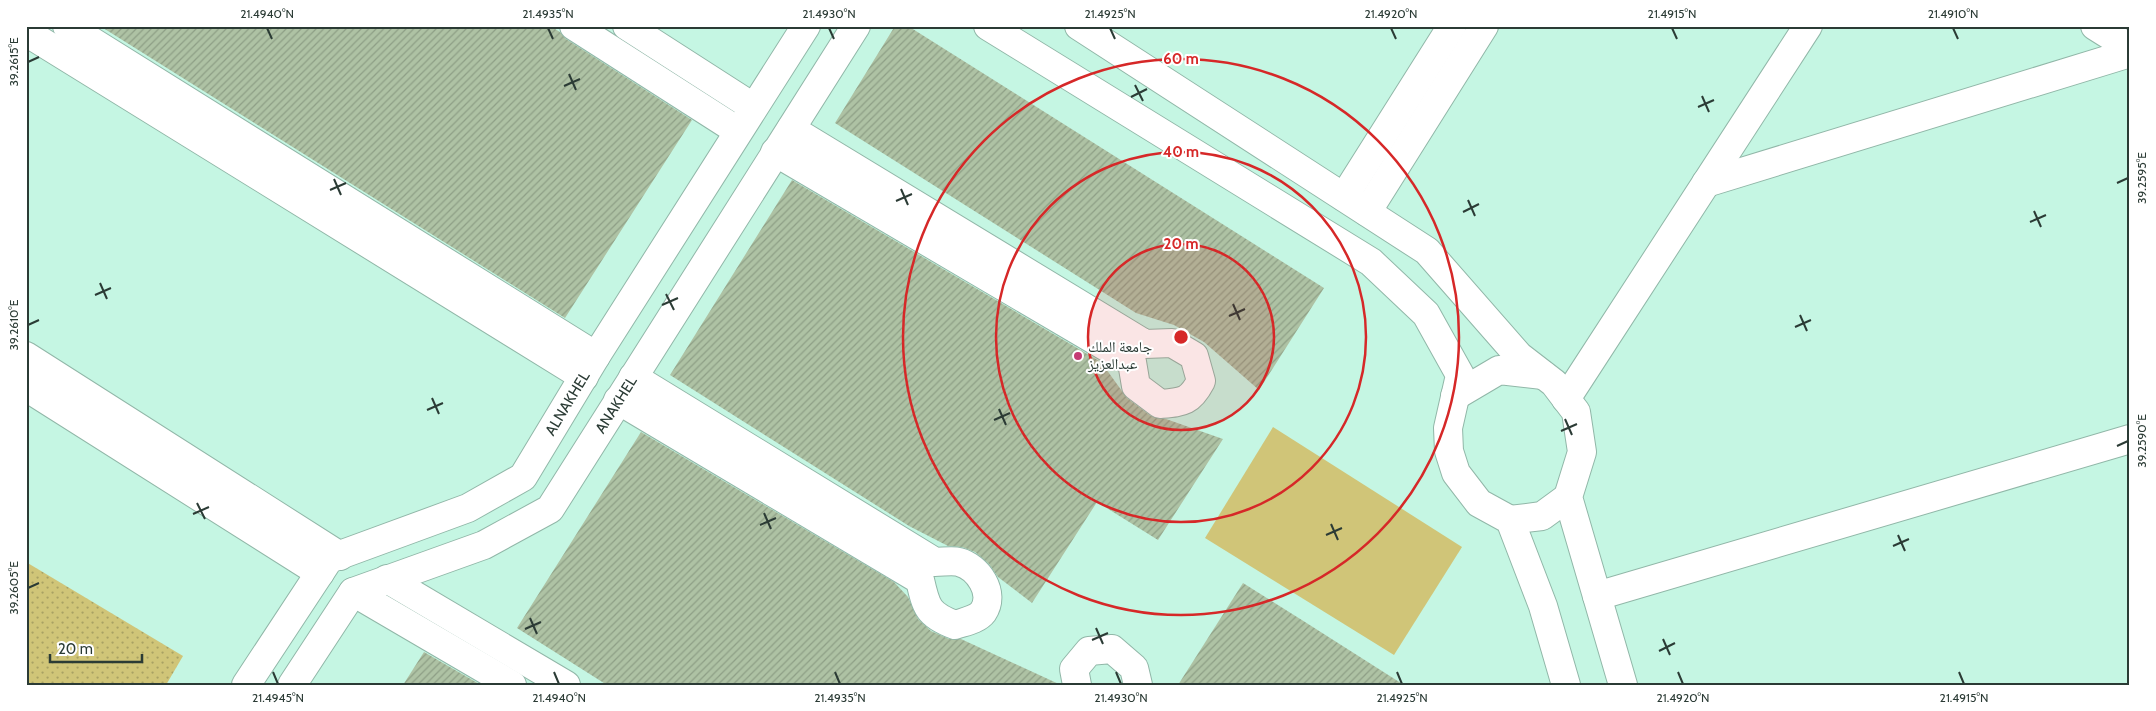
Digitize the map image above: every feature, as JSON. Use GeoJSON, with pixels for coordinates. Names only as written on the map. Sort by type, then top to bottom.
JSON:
{"type":"FeatureCollection","features":[{"type":"Feature","properties":{"kind":"street"},"geometry":{"type":"LineString","coordinates":[[67,26],[590,366]]}},
{"type":"Feature","properties":{"kind":"street"},"geometry":{"type":"LineString","coordinates":[[574,26],[738,131]]}},
{"type":"Feature","properties":{"kind":"street"},"geometry":{"type":"LineString","coordinates":[[627,26],[754,107]]}},
{"type":"Feature","properties":{"kind":"street","name":"ALNAKHEL"},"geometry":{"type":"LineString","coordinates":[[330,565],[468,508],[523,478],[590,366],[806,26]]}},
{"type":"Feature","properties":{"kind":"street","name":"ANAKHEL"},"geometry":{"type":"LineString","coordinates":[[353,592],[484,545],[550,509],[856,26]]}},
{"type":"Feature","properties":{"kind":"street"},"geometry":{"type":"LineString","coordinates":[[988,26],[1371,262],[1426,314],[1460,374],[1448,428],[1449,451],[1456,473],[1478,504],[1510,520],[1542,516],[1568,497]]}},
{"type":"Feature","properties":{"kind":"street"},"geometry":{"type":"LineString","coordinates":[[1344,197],[1452,26]]}},
{"type":"Feature","properties":{"kind":"street"},"geometry":{"type":"LineString","coordinates":[[1367,212],[1484,26]]}},
{"type":"Feature","properties":{"kind":"street"},"geometry":{"type":"LineString","coordinates":[[1566,399],[1808,26]]}},
{"type":"Feature","properties":{"kind":"street"},"geometry":{"type":"LineString","coordinates":[[2095,26],[2130,48]]}},
{"type":"Feature","properties":{"kind":"street"},"geometry":{"type":"LineString","coordinates":[[1091,30],[1428,251],[1519,356],[1554,383],[1576,412],[1582,452],[1568,497],[1623,685]]}},
{"type":"Feature","properties":{"kind":"street"},"geometry":{"type":"LineString","coordinates":[[26,32],[590,366]]}},
{"type":"Feature","properties":{"kind":"street"},"geometry":{"type":"LineString","coordinates":[[1706,184],[2130,53]]}},
{"type":"Feature","properties":{"kind":"street"},"geometry":{"type":"LineString","coordinates":[[775,152],[1132,362],[1136,386],[1160,404],[1184,402],[1194,394],[1201,380],[1194,356],[1172,343],[1146,344],[791,129]]}},
{"type":"Feature","properties":{"kind":"street"},"geometry":{"type":"LineString","coordinates":[[26,356],[330,565]]}},
{"type":"Feature","properties":{"kind":"street"},"geometry":{"type":"LineString","coordinates":[[1455,396],[1499,370],[1543,375]]}},
{"type":"Feature","properties":{"kind":"street"},"geometry":{"type":"LineString","coordinates":[[618,400],[920,580],[925,602],[937,618],[954,625],[972,620],[983,612],[987,597],[982,580],[973,568],[958,561],[936,562],[633,377]]}},
{"type":"Feature","properties":{"kind":"street"},"geometry":{"type":"LineString","coordinates":[[26,387],[330,565]]}},
{"type":"Feature","properties":{"kind":"street"},"geometry":{"type":"LineString","coordinates":[[1597,596],[2130,438]]}},
{"type":"Feature","properties":{"kind":"street"},"geometry":{"type":"LineString","coordinates":[[1510,520],[1543,606],[1566,685]]}},
{"type":"Feature","properties":{"kind":"street"},"geometry":{"type":"LineString","coordinates":[[246,685],[330,565]]}},
{"type":"Feature","properties":{"kind":"street"},"geometry":{"type":"LineString","coordinates":[[386,579],[566,685]]}},
{"type":"Feature","properties":{"kind":"street"},"geometry":{"type":"LineString","coordinates":[[292,685],[353,592],[512,685]]}},
{"type":"Feature","properties":{"kind":"street"},"geometry":{"type":"LineString","coordinates":[[1077,685],[1074,669],[1089,651],[1112,649],[1134,668],[1138,685]]}},
{"type":"Feature","properties":{"kind":"shaded area","name":"جامعة الملك عبدالعزيز"},"geometry":{"type":"Polygon","coordinates":[[[26,26],[2130,26],[2130,685],[26,685],[26,26]]]}},
{"type":"Feature","properties":{"kind":"shaded area"},"geometry":{"type":"Polygon","coordinates":[[[1273,427],[1462,547],[1394,655],[1205,538],[1273,427]]]}},
{"type":"Feature","properties":{"kind":"shaded area"},"geometry":{"type":"Polygon","coordinates":[[[26,562],[183,656],[166,685],[26,685],[26,562]]]}},
{"type":"Feature","properties":{"kind":"building"},"geometry":{"type":"Polygon","coordinates":[[[100,26],[550,26],[560,32],[566,39],[692,120],[565,318],[100,26]]]}},
{"type":"Feature","properties":{"kind":"building"},"geometry":{"type":"Polygon","coordinates":[[[895,26],[908,26],[1324,288],[1259,390],[1204,342],[1174,325],[1136,313],[835,123],[895,26]]]}},
{"type":"Feature","properties":{"kind":"building"},"geometry":{"type":"Polygon","coordinates":[[[792,180],[1101,362],[1127,398],[1151,416],[1166,419],[1223,439],[1158,540],[1097,502],[1032,603],[998,577],[989,564],[975,552],[962,547],[948,546],[909,526],[670,375],[792,180]]]}},
{"type":"Feature","properties":{"kind":"building"},"geometry":{"type":"Polygon","coordinates":[[[641,432],[894,582],[908,597],[918,619],[931,631],[949,639],[961,639],[1061,685],[607,685],[517,628],[641,432]]]}},
{"type":"Feature","properties":{"kind":"building"},"geometry":{"type":"Polygon","coordinates":[[[1243,583],[1305,622],[1404,685],[1178,685],[1243,583]]]}},
{"type":"Feature","properties":{"kind":"building"},"geometry":{"type":"Polygon","coordinates":[[[424,652],[481,685],[403,685],[424,652]]]}},
{"type":"Feature","properties":{"kind":"place","name":"جامعة الملك عبدالعزيز"},"geometry":{"type":"Point","coordinates":[1078,356]}}]}
